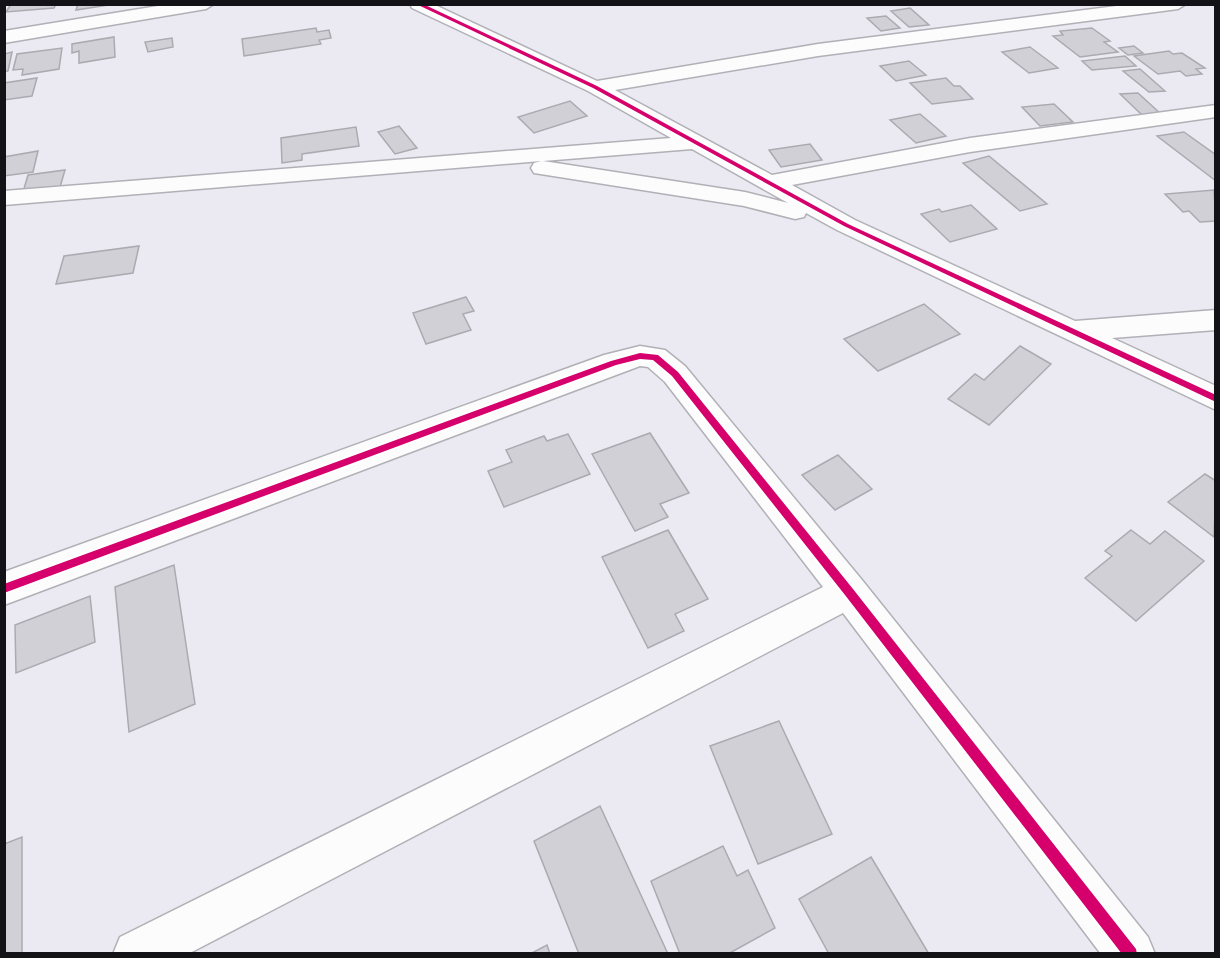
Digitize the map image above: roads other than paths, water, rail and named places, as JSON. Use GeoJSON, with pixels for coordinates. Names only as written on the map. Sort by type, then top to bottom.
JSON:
{"type":"FeatureCollection","features":[{"type":"Feature","properties":{"kind":"street"},"geometry":{"type":"LineString","coordinates":[[4,37],[206,4]]}},
{"type":"Feature","properties":{"kind":"street"},"geometry":{"type":"LineString","coordinates":[[418,4],[595,87],[846,225],[1215,399]]}},
{"type":"Feature","properties":{"kind":"street"},"geometry":{"type":"LineString","coordinates":[[595,87],[818,50],[1178,4]]}},
{"type":"Feature","properties":{"kind":"street"},"geometry":{"type":"LineString","coordinates":[[1016,10],[1034,21]]}},
{"type":"Feature","properties":{"kind":"street"},"geometry":{"type":"LineString","coordinates":[[767,183],[970,145],[1215,111]]}},
{"type":"Feature","properties":{"kind":"street"},"geometry":{"type":"LineString","coordinates":[[4,198],[698,142]]}},
{"type":"Feature","properties":{"kind":"street"},"geometry":{"type":"LineString","coordinates":[[482,159],[745,199],[846,225]]}},
{"type":"Feature","properties":{"kind":"street"},"geometry":{"type":"LineString","coordinates":[[1070,331],[1215,320]]}},
{"type":"Feature","properties":{"kind":"street"},"geometry":{"type":"LineString","coordinates":[[4,589],[614,363],[655,357],[664,362],[675,374],[849,592],[1131,954]]}},
{"type":"Feature","properties":{"kind":"street"},"geometry":{"type":"LineString","coordinates":[[137,954],[849,592]]}}]}
